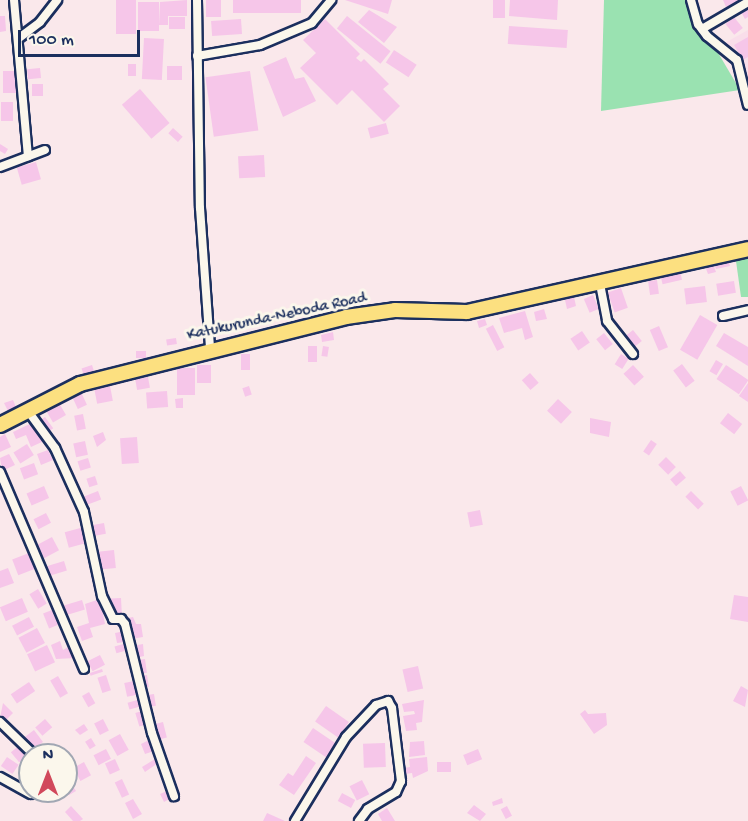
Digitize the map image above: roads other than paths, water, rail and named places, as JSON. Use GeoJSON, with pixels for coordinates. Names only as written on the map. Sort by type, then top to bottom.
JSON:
{"type":"FeatureCollection","features":[{"type":"Feature","properties":{"kind":"main road","name":"Katukurunda-Neboda Road"},"geometry":{"type":"LineString","coordinates":[[0,425],[80,384],[210,349],[293,333],[346,317],[395,310],[467,312],[748,249]]}},
{"type":"Feature","properties":{"kind":"street"},"geometry":{"type":"LineString","coordinates":[[14,0],[28,156]]}},
{"type":"Feature","properties":{"kind":"street"},"geometry":{"type":"LineString","coordinates":[[19,38],[57,0]]}},
{"type":"Feature","properties":{"kind":"street"},"geometry":{"type":"LineString","coordinates":[[197,0],[200,208],[210,349]]}},
{"type":"Feature","properties":{"kind":"street"},"geometry":{"type":"LineString","coordinates":[[198,56],[260,45],[312,23],[331,0]]}},
{"type":"Feature","properties":{"kind":"street"},"geometry":{"type":"LineString","coordinates":[[691,0],[702,29],[737,60],[748,105]]}},
{"type":"Feature","properties":{"kind":"street"},"geometry":{"type":"LineString","coordinates":[[702,29],[748,2]]}},
{"type":"Feature","properties":{"kind":"street"},"geometry":{"type":"LineString","coordinates":[[0,167],[45,150]]}},
{"type":"Feature","properties":{"kind":"street"},"geometry":{"type":"LineString","coordinates":[[600,284],[607,321],[633,354]]}},
{"type":"Feature","properties":{"kind":"street"},"geometry":{"type":"LineString","coordinates":[[723,316],[748,310]]}},
{"type":"Feature","properties":{"kind":"street"},"geometry":{"type":"LineString","coordinates":[[28,411],[55,448],[84,512],[102,596],[113,619],[121,619],[125,624],[152,732],[174,796]]}},
{"type":"Feature","properties":{"kind":"street"},"geometry":{"type":"LineString","coordinates":[[0,472],[84,669]]}},
{"type":"Feature","properties":{"kind":"street"},"geometry":{"type":"LineString","coordinates":[[295,821],[346,736],[376,705],[388,701],[392,708],[400,781],[396,792],[368,809],[359,821]]}},
{"type":"Feature","properties":{"kind":"street"},"geometry":{"type":"LineString","coordinates":[[0,722],[22,743]]}},
{"type":"Feature","properties":{"kind":"street"},"geometry":{"type":"LineString","coordinates":[[0,777],[18,787]]}}]}
